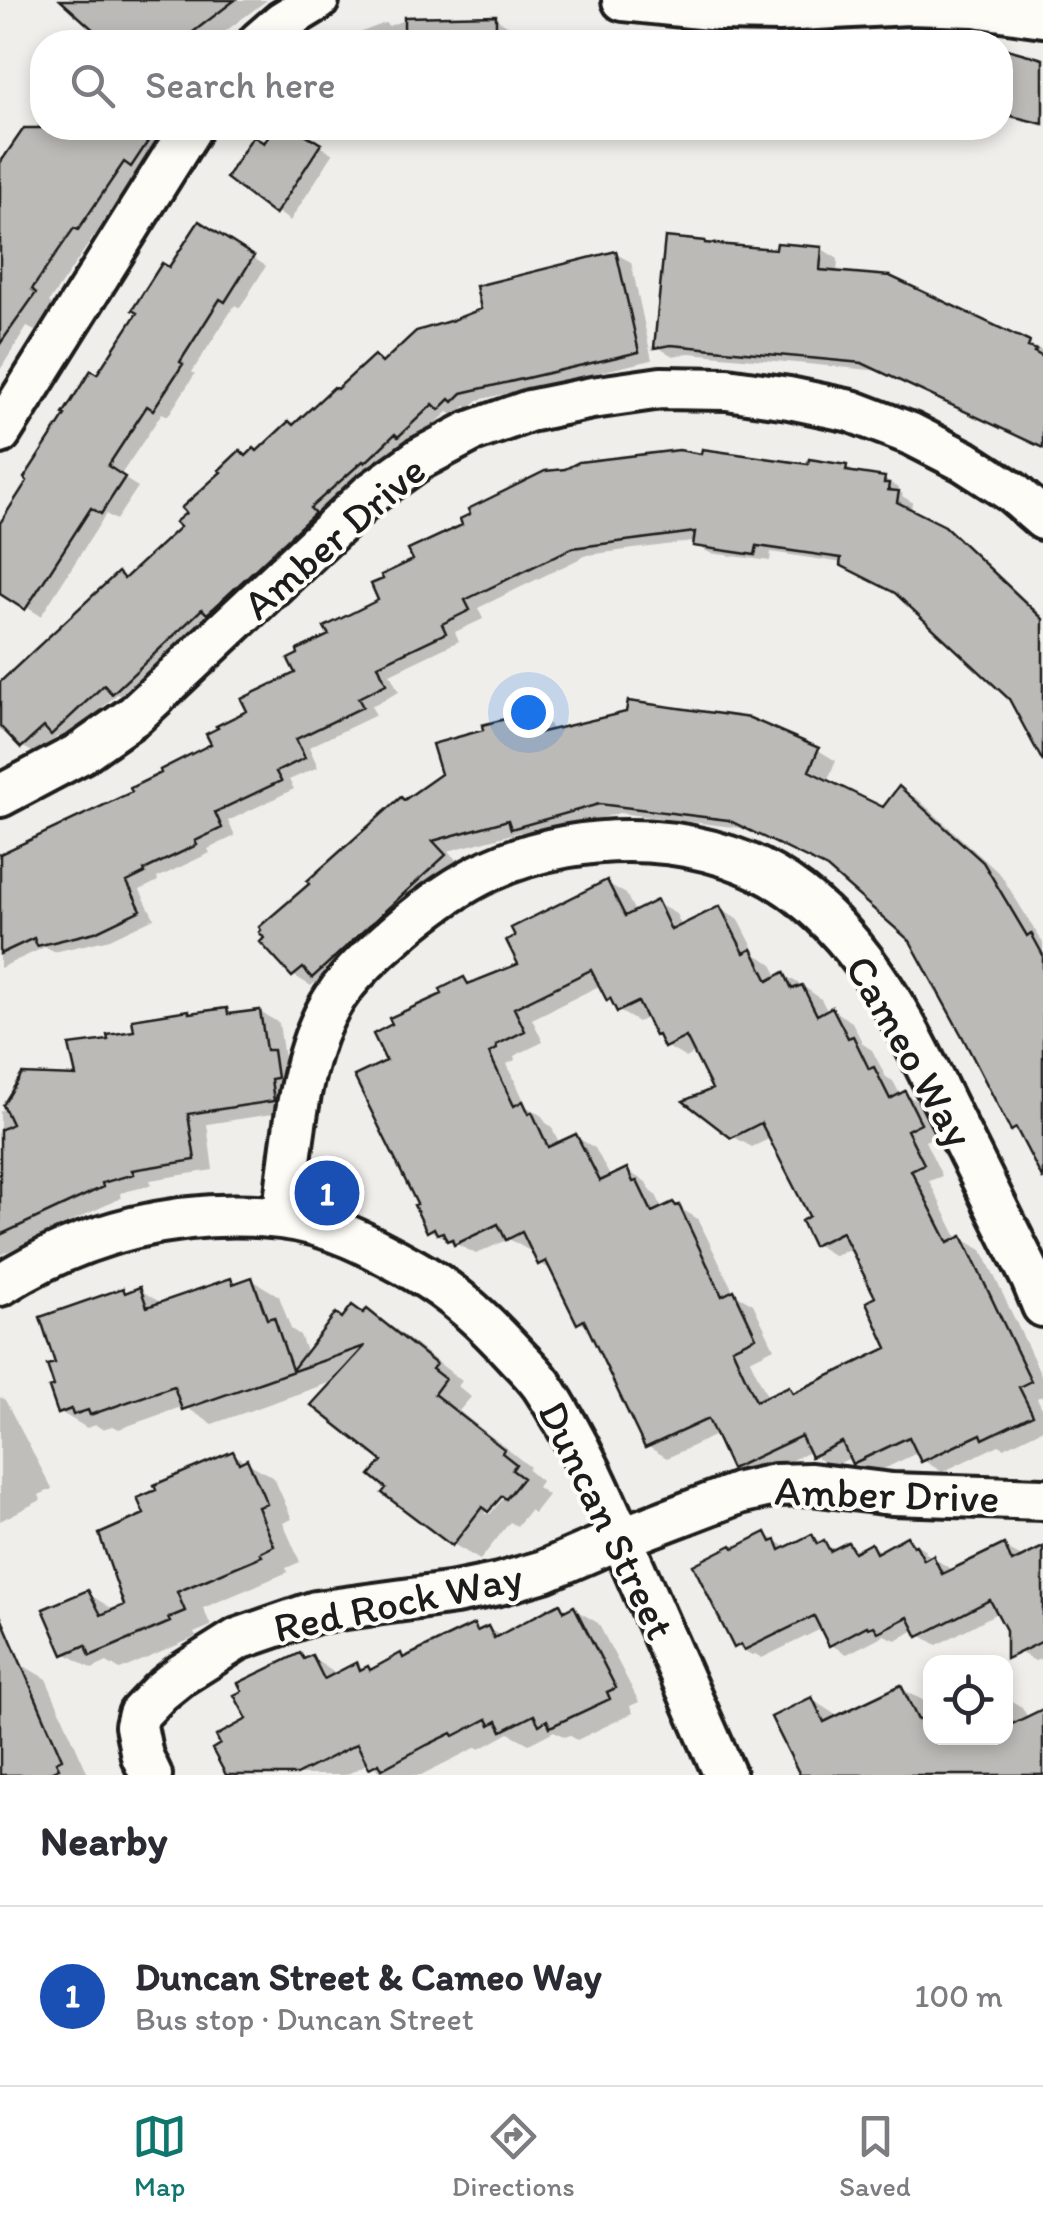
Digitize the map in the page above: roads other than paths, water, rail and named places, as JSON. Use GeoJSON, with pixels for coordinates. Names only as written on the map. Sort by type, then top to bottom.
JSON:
{"type":"FeatureCollection","features":[{"type":"Feature","properties":{"kind":"street"},"geometry":{"type":"LineString","coordinates":[[273,30],[318,0]]}},
{"type":"Feature","properties":{"kind":"street"},"geometry":{"type":"LineString","coordinates":[[622,0],[780,12],[908,4],[975,6],[1043,16]]}},
{"type":"Feature","properties":{"kind":"street"},"geometry":{"type":"LineString","coordinates":[[0,433],[183,140]]}},
{"type":"Feature","properties":{"kind":"street","name":"Amber Drive"},"geometry":{"type":"LineString","coordinates":[[0,796],[80,752],[135,715],[370,494],[418,459],[470,432],[529,411],[661,388],[727,389],[820,404],[851,411],[911,434],[964,461],[1012,492],[1043,519]]}},
{"type":"Feature","properties":{"kind":"street","name":"Cameo Way"},"geometry":{"type":"LineString","coordinates":[[283,1218],[295,1123],[316,1037],[333,1000],[362,963],[421,912],[491,869],[583,843],[656,842],[723,856],[777,880],[799,894],[849,943],[880,981],[908,1030],[1043,1306]]}},
{"type":"Feature","properties":{"kind":"street","name":"Duncan Street"},"geometry":{"type":"LineString","coordinates":[[0,1285],[73,1246],[177,1218],[223,1216],[283,1218],[330,1230],[373,1247],[459,1298],[540,1382],[578,1446],[725,1775]]}},
{"type":"Feature","properties":{"kind":"street","name":"Amber Drive"},"geometry":{"type":"LineString","coordinates":[[620,1538],[739,1492],[775,1485],[1043,1499]]}},
{"type":"Feature","properties":{"kind":"street","name":"Red Rock Way"},"geometry":{"type":"LineString","coordinates":[[151,1775],[136,1726],[140,1714],[180,1676],[238,1640],[316,1612],[499,1584],[544,1571],[620,1538]]}},
{"type":"Feature","properties":{"kind":"place","name":"Duncan Street & Cameo Way"},"geometry":{"type":"Point","coordinates":[327,1193]}}]}
